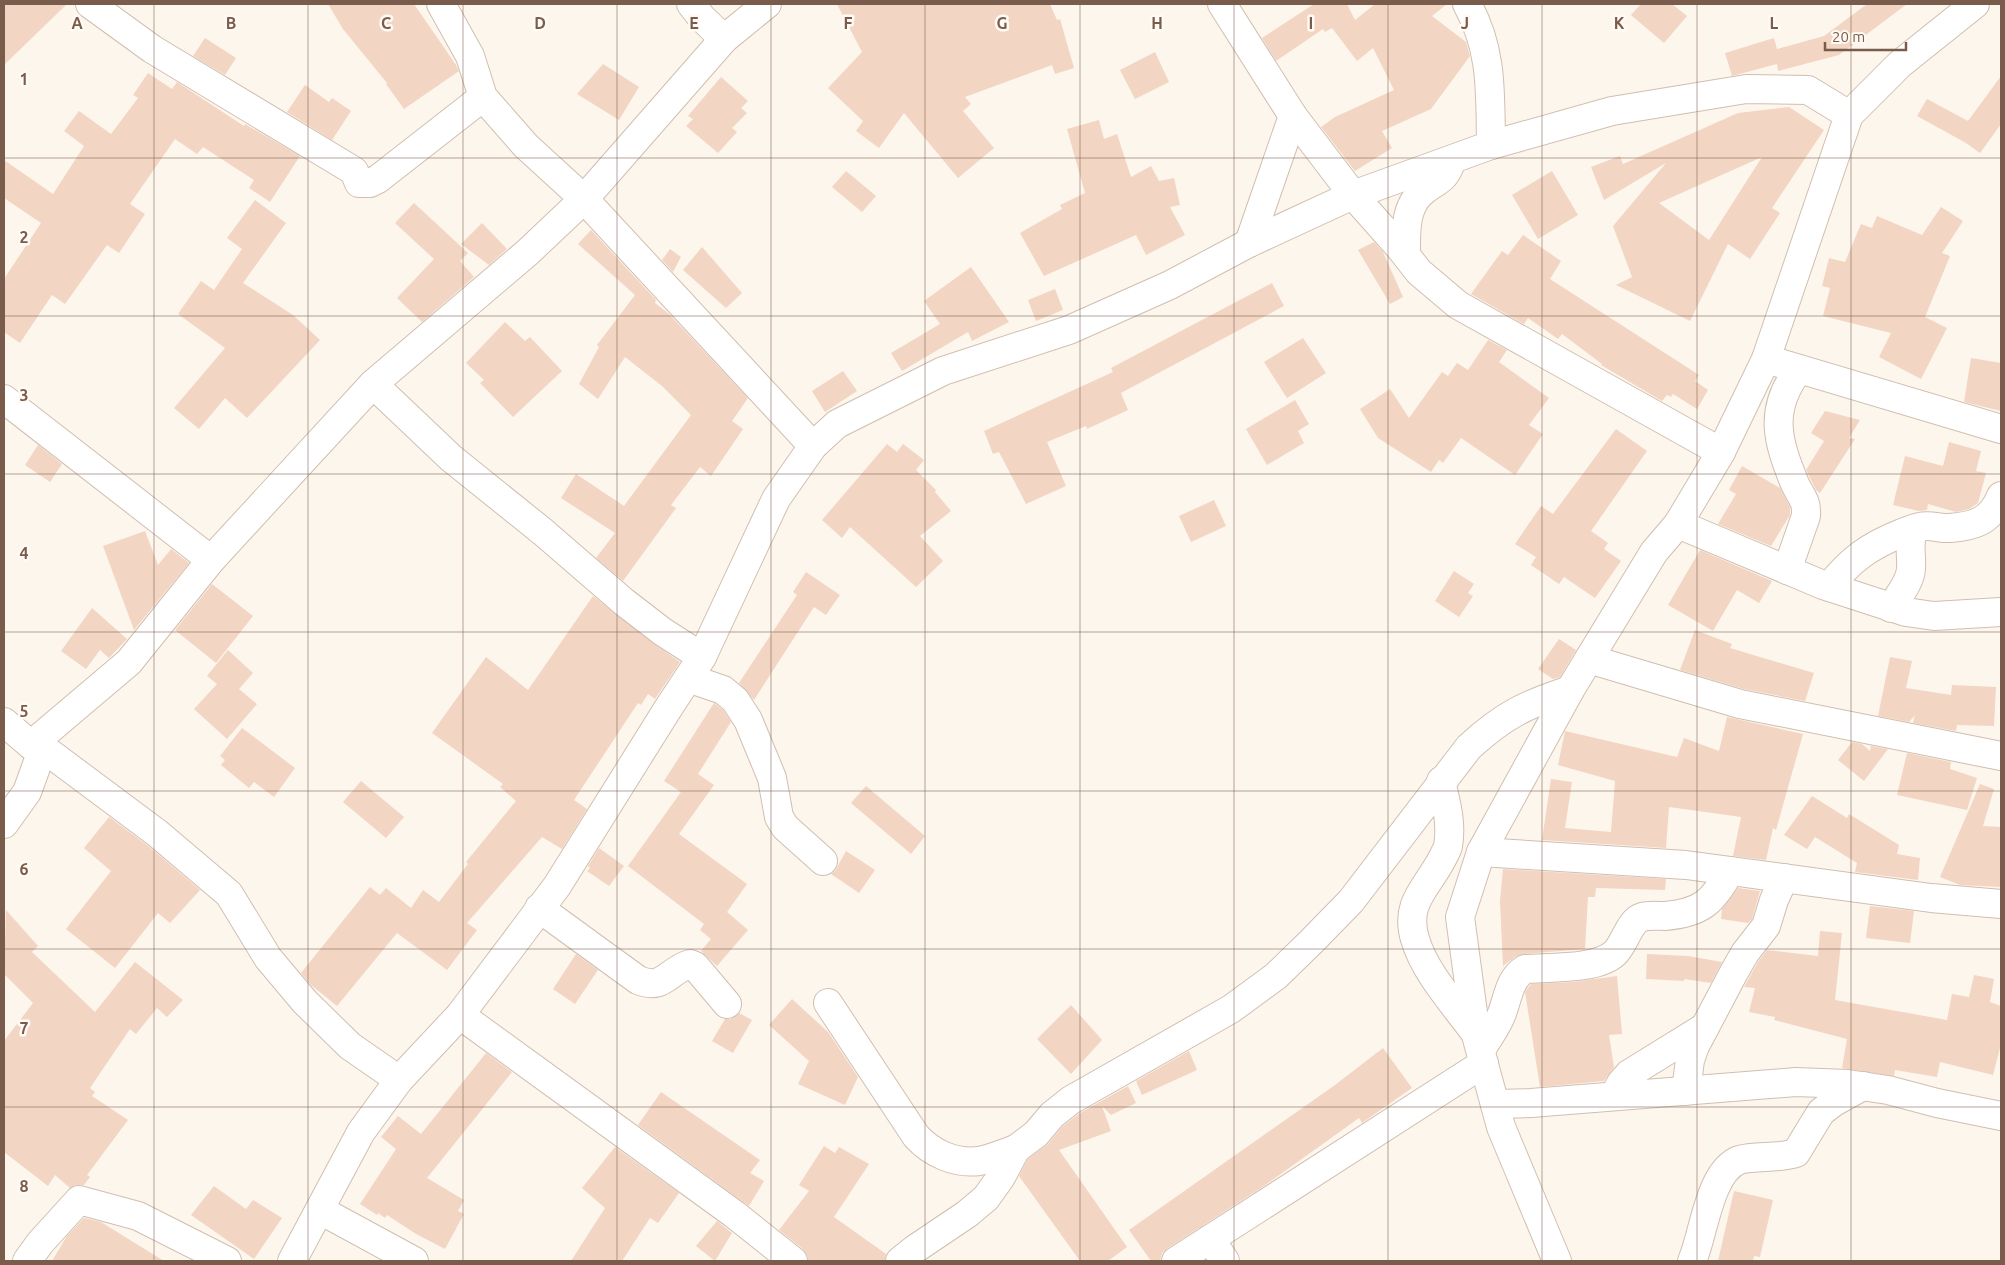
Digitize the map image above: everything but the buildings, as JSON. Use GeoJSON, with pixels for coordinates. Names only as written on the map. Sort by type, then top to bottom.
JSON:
{"type":"FeatureCollection","features":[{"type":"Feature","properties":{"kind":"street"},"geometry":{"type":"LineString","coordinates":[[90,4],[152,49],[354,172],[359,184],[370,183],[378,179],[482,97]]}},
{"type":"Feature","properties":{"kind":"street"},"geometry":{"type":"LineString","coordinates":[[441,4],[470,56],[482,97],[526,146],[584,200],[813,446]]}},
{"type":"Feature","properties":{"kind":"street"},"geometry":{"type":"LineString","coordinates":[[691,4],[702,18],[724,39]]}},
{"type":"Feature","properties":{"kind":"street"},"geometry":{"type":"LineString","coordinates":[[4,824],[27,792],[37,746],[129,662],[211,560],[373,384],[528,252],[584,200],[724,39],[767,4]]}},
{"type":"Feature","properties":{"kind":"street"},"geometry":{"type":"LineString","coordinates":[[1222,4],[1293,116],[1353,195],[1406,254],[1419,272],[1458,305],[1721,452]]}},
{"type":"Feature","properties":{"kind":"street"},"geometry":{"type":"LineString","coordinates":[[1467,4],[1478,23],[1488,58],[1491,145]]}},
{"type":"Feature","properties":{"kind":"street"},"geometry":{"type":"LineString","coordinates":[[1557,1261],[1501,1127],[1481,1049],[1460,917],[1481,852],[1589,658],[1654,552],[1678,524],[1721,452],[1766,359],[1849,114],[1900,64],[1975,4]]}},
{"type":"Feature","properties":{"kind":"street"},"geometry":{"type":"LineString","coordinates":[[292,1261],[361,1132],[399,1080],[460,1014],[557,886],[695,668],[776,498],[813,446],[837,424],[943,371],[1068,330],[1170,285],[1249,243],[1353,195],[1491,145],[1612,111],[1746,89],[1808,90],[1849,114]]}},
{"type":"Feature","properties":{"kind":"street"},"geometry":{"type":"LineString","coordinates":[[1249,243],[1293,116]]}},
{"type":"Feature","properties":{"kind":"street"},"geometry":{"type":"LineString","coordinates":[[1406,254],[1406,225],[1411,207],[1425,189],[1442,179],[1453,159]]}},
{"type":"Feature","properties":{"kind":"street"},"geometry":{"type":"LineString","coordinates":[[1766,359],[2001,429]]}},
{"type":"Feature","properties":{"kind":"street"},"geometry":{"type":"LineString","coordinates":[[1787,570],[1806,516],[1807,507],[1790,470],[1781,443],[1779,410],[1783,393],[1799,369]]}},
{"type":"Feature","properties":{"kind":"street"},"geometry":{"type":"LineString","coordinates":[[373,384],[450,458],[543,532],[624,602],[664,632],[695,668],[735,700],[748,720],[772,778],[778,817],[786,827],[823,861]]}},
{"type":"Feature","properties":{"kind":"street"},"geometry":{"type":"LineString","coordinates":[[4,400],[211,560]]}},
{"type":"Feature","properties":{"kind":"street"},"geometry":{"type":"LineString","coordinates":[[1829,587],[1846,566],[1869,548],[1920,527],[1938,526],[1950,528],[1979,523],[1996,508],[2001,496]]}},
{"type":"Feature","properties":{"kind":"street"},"geometry":{"type":"LineString","coordinates":[[1678,524],[1829,587],[1891,608],[1934,616],[2001,612]]}},
{"type":"Feature","properties":{"kind":"street"},"geometry":{"type":"LineString","coordinates":[[1891,608],[1911,572],[1909,549],[1913,529]]}},
{"type":"Feature","properties":{"kind":"street"},"geometry":{"type":"LineString","coordinates":[[1589,658],[1740,704],[2001,756]]}},
{"type":"Feature","properties":{"kind":"street"},"geometry":{"type":"LineString","coordinates":[[828,1002],[924,1146],[936,1153],[956,1159],[979,1161],[1016,1149],[1036,1134],[1052,1115],[1071,1100],[1231,1009],[1276,976],[1350,901],[1469,747],[1488,729],[1510,714],[1535,702],[1570,690]]}},
{"type":"Feature","properties":{"kind":"street"},"geometry":{"type":"LineString","coordinates":[[4,722],[157,833],[230,894],[268,958],[305,1002],[350,1046],[399,1080]]}},
{"type":"Feature","properties":{"kind":"street"},"geometry":{"type":"LineString","coordinates":[[1441,781],[1450,821],[1448,847],[1413,906],[1412,923],[1415,940],[1426,965],[1481,1049]]}},
{"type":"Feature","properties":{"kind":"street"},"geometry":{"type":"LineString","coordinates":[[1481,852],[1686,865],[1931,898],[2001,904]]}},
{"type":"Feature","properties":{"kind":"street"},"geometry":{"type":"LineString","coordinates":[[1176,1261],[1217,1250],[1481,1049],[1500,1018],[1508,992],[1517,974],[1525,969],[1590,964],[1608,958],[1616,952],[1634,923],[1640,917],[1687,913],[1700,908],[1715,896],[1730,871]]}},
{"type":"Feature","properties":{"kind":"street"},"geometry":{"type":"LineString","coordinates":[[1686,1091],[1690,1060],[1737,967],[1766,926],[1774,900],[1784,878]]}},
{"type":"Feature","properties":{"kind":"street"},"geometry":{"type":"LineString","coordinates":[[539,908],[646,984],[658,983],[690,964],[695,966],[727,1004]]}},
{"type":"Feature","properties":{"kind":"street"},"geometry":{"type":"LineString","coordinates":[[460,1014],[734,1214],[793,1261]]}},
{"type":"Feature","properties":{"kind":"street"},"geometry":{"type":"LineString","coordinates":[[1614,1096],[1621,1083],[1630,1074],[1707,1026]]}},
{"type":"Feature","properties":{"kind":"street"},"geometry":{"type":"LineString","coordinates":[[1495,1104],[1531,1103],[1796,1082],[1863,1086],[1888,1090],[2001,1116]]}},
{"type":"Feature","properties":{"kind":"street"},"geometry":{"type":"LineString","coordinates":[[1692,1261],[1717,1181],[1728,1166],[1740,1160],[1796,1154],[1821,1112],[1834,1102],[1863,1086]]}},
{"type":"Feature","properties":{"kind":"street"},"geometry":{"type":"LineString","coordinates":[[900,1261],[967,1214],[986,1198],[1001,1177],[1016,1149]]}},
{"type":"Feature","properties":{"kind":"street"},"geometry":{"type":"LineString","coordinates":[[27,1261],[40,1243],[79,1200],[138,1216],[227,1261]]}},
{"type":"Feature","properties":{"kind":"street"},"geometry":{"type":"LineString","coordinates":[[320,1210],[414,1261]]}}]}
